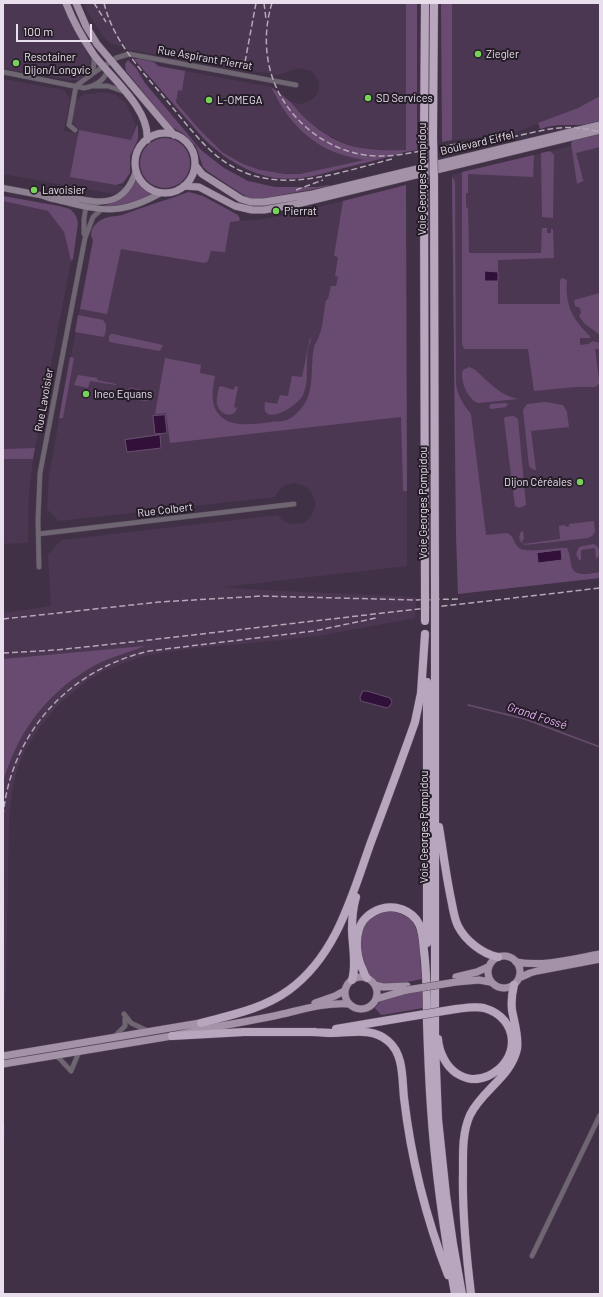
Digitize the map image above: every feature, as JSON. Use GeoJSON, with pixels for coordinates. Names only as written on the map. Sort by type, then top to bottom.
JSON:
{"type":"FeatureCollection","features":[{"type":"Feature","properties":{"kind":"highway","name":"Voie Georges Pompidou"},"geometry":{"type":"LineString","coordinates":[[425,3],[425,634],[427,675],[428,921],[426,971]]}},
{"type":"Feature","properties":{"kind":"highway","name":"Voie Georges Pompidou"},"geometry":{"type":"LineString","coordinates":[[434,3],[433,138],[436,1002]]}},
{"type":"Feature","properties":{"kind":"highway"},"geometry":{"type":"LineString","coordinates":[[201,1023],[249,1010],[267,1003],[289,990],[310,971],[325,953],[337,932],[364,863],[415,722],[421,693],[425,634]]}},
{"type":"Feature","properties":{"kind":"highway"},"geometry":{"type":"LineString","coordinates":[[435,796],[446,873],[457,923],[465,936],[482,951],[498,957]]}},
{"type":"Feature","properties":{"kind":"highway"},"geometry":{"type":"LineString","coordinates":[[352,980],[354,972],[353,910],[364,863]]}},
{"type":"Feature","properties":{"kind":"highway"},"geometry":{"type":"LineString","coordinates":[[367,978],[358,956],[358,933],[366,917],[375,911],[392,907],[407,912],[415,918],[419,924],[423,938],[426,971],[430,1098],[437,1177],[444,1234],[457,1294]]}},
{"type":"Feature","properties":{"kind":"highway"},"geometry":{"type":"LineString","coordinates":[[471,1294],[463,1213],[464,1139],[470,1116],[475,1106],[485,1092],[507,1070],[513,1061],[517,1048],[512,1005],[514,985]]}},
{"type":"Feature","properties":{"kind":"highway"},"geometry":{"type":"LineString","coordinates":[[436,1002],[435,1023],[437,1095],[440,1141],[453,1244],[457,1294]]}},
{"type":"Feature","properties":{"kind":"highway"},"geometry":{"type":"LineString","coordinates":[[311,1032],[407,1017],[456,1009],[474,1007],[484,1008],[503,1020],[508,1026],[511,1034],[512,1049],[504,1066],[495,1073],[481,1079],[470,1080],[453,1071],[446,1063],[439,1043],[436,1002]]}},
{"type":"Feature","properties":{"kind":"highway"},"geometry":{"type":"LineString","coordinates":[[172,1036],[216,1032],[359,1032],[374,1033],[388,1040],[396,1049],[401,1064],[410,1138],[422,1192],[439,1253],[457,1294]]}},
{"type":"Feature","properties":{"kind":"main road"},"geometry":{"type":"LineString","coordinates":[[66,3],[78,28],[94,54],[138,107],[145,119],[147,140]]}},
{"type":"Feature","properties":{"kind":"main road"},"geometry":{"type":"LineString","coordinates":[[76,3],[92,36],[111,62],[174,135]]}},
{"type":"Feature","properties":{"kind":"main road","name":"Boulevard Eiffel"},"geometry":{"type":"LineString","coordinates":[[195,166],[202,174],[220,187],[241,199],[250,202],[264,202],[313,194],[600,125]]}},
{"type":"Feature","properties":{"kind":"main road","name":"Boulevard Eiffel"},"geometry":{"type":"LineString","coordinates":[[184,186],[199,187],[235,206],[252,210],[264,210],[297,204],[600,130]]}},
{"type":"Feature","properties":{"kind":"main road"},"geometry":{"type":"LineString","coordinates":[[165,133],[174,135],[183,139],[190,146],[194,156],[195,166],[192,177],[184,186],[177,191],[161,193],[145,186],[140,179],[136,171],[136,157],[142,144],[155,135],[165,133]]}},
{"type":"Feature","properties":{"kind":"main road"},"geometry":{"type":"LineString","coordinates":[[456,980],[488,967],[498,957],[506,956],[516,962],[541,964],[600,954]]}},
{"type":"Feature","properties":{"kind":"main road"},"geometry":{"type":"LineString","coordinates":[[519,978],[537,971],[600,959]]}},
{"type":"Feature","properties":{"kind":"main road"},"geometry":{"type":"LineString","coordinates":[[344,991],[344,996],[349,1004],[357,1009],[366,1009],[376,999],[407,988],[456,980],[479,980],[490,982],[499,988],[509,988],[514,985],[519,978],[520,970],[516,962]]}},
{"type":"Feature","properties":{"kind":"main road"},"geometry":{"type":"LineString","coordinates":[[488,967],[488,977],[490,982]]}},
{"type":"Feature","properties":{"kind":"main road"},"geometry":{"type":"LineString","coordinates":[[6,1056],[201,1023],[260,1015],[318,1002],[335,996],[344,991],[352,980],[359,977],[367,978],[375,985],[383,987],[407,988]]}},
{"type":"Feature","properties":{"kind":"main road"},"geometry":{"type":"LineString","coordinates":[[375,985],[377,994],[376,999]]}},
{"type":"Feature","properties":{"kind":"main road"},"geometry":{"type":"LineString","coordinates":[[6,1063],[172,1036],[326,1004],[349,1004]]}},
{"type":"Feature","properties":{"kind":"street"},"geometry":{"type":"LineString","coordinates":[[92,74],[94,54]]}},
{"type":"Feature","properties":{"kind":"street","name":"Rue Aspirant Pierrat"},"geometry":{"type":"LineString","coordinates":[[111,62],[123,55],[136,55],[296,85]]}},
{"type":"Feature","properties":{"kind":"street"},"geometry":{"type":"LineString","coordinates":[[94,86],[103,78],[106,69],[111,62]]}},
{"type":"Feature","properties":{"kind":"street"},"geometry":{"type":"LineString","coordinates":[[75,130],[69,125],[76,86],[92,74],[106,69]]}},
{"type":"Feature","properties":{"kind":"street"},"geometry":{"type":"LineString","coordinates":[[3,72],[84,88],[108,86],[126,93]]}},
{"type":"Feature","properties":{"kind":"street"},"geometry":{"type":"LineString","coordinates":[[3,188],[86,206],[102,206],[125,192],[136,171]]}},
{"type":"Feature","properties":{"kind":"street"},"geometry":{"type":"LineString","coordinates":[[40,195],[50,194],[93,202],[114,209],[136,205],[161,193]]}},
{"type":"Feature","properties":{"kind":"street","name":"Rue Lavoisier"},"geometry":{"type":"LineString","coordinates":[[85,238],[84,219],[86,206]]}},
{"type":"Feature","properties":{"kind":"street","name":"Rue Lavoisier"},"geometry":{"type":"LineString","coordinates":[[39,567],[38,497],[40,473],[85,238],[93,217],[102,206]]}},
{"type":"Feature","properties":{"kind":"street","name":"Rue Colbert"},"geometry":{"type":"LineString","coordinates":[[38,534],[294,504]]}},
{"type":"Feature","properties":{"kind":"street"},"geometry":{"type":"LineString","coordinates":[[112,1038],[125,1026],[124,1014],[131,1023],[150,1032]]}},
{"type":"Feature","properties":{"kind":"street"},"geometry":{"type":"LineString","coordinates":[[55,1056],[59,1058],[71,1071],[79,1052]]}},
{"type":"Feature","properties":{"kind":"street"},"geometry":{"type":"LineString","coordinates":[[532,1256],[600,1115]]}},
{"type":"Feature","properties":{"kind":"shaded area"},"geometry":{"type":"Polygon","coordinates":[[[3,3],[63,3],[71,23],[90,58],[91,63],[88,73],[80,80],[69,80],[3,68],[3,3]]]}},
{"type":"Feature","properties":{"kind":"shaded area"},"geometry":{"type":"Polygon","coordinates":[[[84,3],[406,3],[406,150],[375,151],[354,147],[327,135],[307,121],[289,100],[302,104],[313,99],[318,93],[319,82],[312,71],[298,68],[278,75],[129,50],[122,46],[111,44],[103,36],[86,9],[84,3]]]}},
{"type":"Feature","properties":{"kind":"shaded area"},"geometry":{"type":"Polygon","coordinates":[[[406,3],[417,3],[417,150],[316,175],[292,179],[276,178],[256,173],[228,159],[204,139],[134,59],[154,62],[158,66],[185,71],[182,91],[178,90],[176,102],[199,129],[222,152],[243,164],[260,170],[285,174],[300,174],[364,160],[343,155],[318,144],[291,119],[283,109],[271,87],[286,98],[304,118],[330,137],[364,149],[406,150],[406,3]]]}},
{"type":"Feature","properties":{"kind":"shaded area"},"geometry":{"type":"Polygon","coordinates":[[[441,3],[452,3],[452,140],[442,142],[441,3]]]}},
{"type":"Feature","properties":{"kind":"shaded area"},"geometry":{"type":"Polygon","coordinates":[[[452,3],[600,3],[600,96],[578,108],[519,131],[503,135],[452,140],[452,3]]]}},
{"type":"Feature","properties":{"kind":"shaded area"},"geometry":{"type":"Polygon","coordinates":[[[128,60],[136,68],[145,83],[201,150],[224,168],[248,181],[275,187],[330,186],[260,199],[252,199],[242,194],[203,167],[196,146],[184,134],[172,127],[126,71],[125,64],[128,60]]]}},
{"type":"Feature","properties":{"kind":"shaded area"},"geometry":{"type":"Polygon","coordinates":[[[158,66],[271,87],[275,97],[290,118],[308,137],[329,150],[365,160],[300,174],[276,173],[260,170],[243,164],[222,152],[199,129],[176,101],[158,66]]]}},
{"type":"Feature","properties":{"kind":"shaded area"},"geometry":{"type":"Polygon","coordinates":[[[3,79],[64,90],[70,99],[64,131],[78,134],[79,130],[72,121],[76,100],[85,94],[101,92],[115,94],[126,103],[136,125],[116,185],[150,191],[141,199],[3,174],[3,79]]]}},
{"type":"Feature","properties":{"kind":"shaded area"},"geometry":{"type":"Polygon","coordinates":[[[600,96],[600,121],[581,125],[564,125],[540,129],[538,123],[578,108],[600,96]]]}},
{"type":"Feature","properties":{"kind":"shaded area"},"geometry":{"type":"Polygon","coordinates":[[[137,125],[138,139],[130,156],[130,173],[123,183],[116,185],[70,177],[79,130],[131,140],[137,125]]]}},
{"type":"Feature","properties":{"kind":"shaded area"},"geometry":{"type":"Polygon","coordinates":[[[600,134],[600,147],[576,153],[584,183],[583,181],[577,184],[571,143],[577,138],[600,134]]]}},
{"type":"Feature","properties":{"kind":"shaded area"},"geometry":{"type":"Polygon","coordinates":[[[165,138],[175,140],[183,145],[188,153],[190,163],[188,173],[183,181],[175,186],[165,188],[155,186],[147,181],[142,173],[140,163],[142,153],[147,145],[155,140],[165,138]]]}},
{"type":"Feature","properties":{"kind":"shaded area"},"geometry":{"type":"Polygon","coordinates":[[[600,139],[600,578],[458,594],[452,175],[600,139]]]}},
{"type":"Feature","properties":{"kind":"shaded area"},"geometry":{"type":"Polygon","coordinates":[[[550,151],[554,155],[553,218],[542,217],[541,153],[550,151]]]}},
{"type":"Feature","properties":{"kind":"shaded area"},"geometry":{"type":"Polygon","coordinates":[[[534,155],[533,177],[468,174],[466,207],[468,208],[469,253],[541,253],[542,228],[547,228],[547,233],[551,233],[551,229],[553,229],[554,258],[498,260],[498,304],[560,304],[560,280],[562,278],[567,280],[567,297],[571,311],[579,324],[590,336],[590,338],[580,338],[580,345],[588,344],[593,341],[600,343],[600,349],[595,349],[599,384],[595,387],[576,387],[534,391],[528,349],[464,349],[462,344],[462,172],[534,155]]]}},
{"type":"Feature","properties":{"kind":"shaded area"},"geometry":{"type":"Polygon","coordinates":[[[452,177],[455,182],[456,383],[461,399],[471,414],[486,535],[507,533],[511,536],[518,547],[526,550],[567,548],[572,568],[575,571],[582,574],[600,572],[600,578],[458,594],[452,177]]]}},
{"type":"Feature","properties":{"kind":"shaded area"},"geometry":{"type":"Polygon","coordinates":[[[136,180],[152,194],[127,204],[101,207],[122,198],[130,190],[136,180]]]}},
{"type":"Feature","properties":{"kind":"shaded area"},"geometry":{"type":"Polygon","coordinates":[[[406,185],[407,491],[403,491],[401,417],[170,443],[166,413],[155,414],[165,358],[201,365],[200,373],[215,376],[213,385],[213,404],[217,412],[228,421],[249,424],[283,421],[291,418],[300,410],[307,400],[311,385],[314,347],[322,328],[326,300],[328,299],[331,286],[336,286],[338,277],[335,276],[338,257],[334,256],[343,201],[406,185]]]}},
{"type":"Feature","properties":{"kind":"shaded area"},"geometry":{"type":"Polygon","coordinates":[[[392,189],[402,407],[403,491],[407,491],[407,566],[223,587],[416,597],[415,618],[318,636],[187,649],[143,656],[106,670],[88,680],[57,706],[40,727],[26,748],[17,770],[12,792],[9,816],[6,990],[3,1019],[3,613],[51,606],[48,555],[61,540],[278,515],[282,520],[290,524],[297,524],[304,523],[310,518],[315,507],[312,493],[307,487],[295,483],[285,485],[279,490],[275,497],[59,521],[47,509],[49,477],[94,236],[204,223],[257,220],[286,215],[392,189]]]}},
{"type":"Feature","properties":{"kind":"shaded area"},"geometry":{"type":"Polygon","coordinates":[[[189,192],[203,196],[238,215],[240,219],[239,221],[230,222],[225,252],[211,251],[208,261],[205,263],[121,249],[107,314],[80,309],[93,240],[91,234],[92,228],[104,218],[122,215],[189,192]]]}},
{"type":"Feature","properties":{"kind":"shaded area"},"geometry":{"type":"Polygon","coordinates":[[[3,196],[70,209],[76,216],[78,223],[73,259],[71,261],[64,232],[48,211],[3,201],[3,196]]]}},
{"type":"Feature","properties":{"kind":"shaded area"},"geometry":{"type":"Polygon","coordinates":[[[3,201],[48,211],[64,232],[71,261],[35,448],[3,449],[3,201]]]}},
{"type":"Feature","properties":{"kind":"shaded area"},"geometry":{"type":"Polygon","coordinates":[[[485,271],[498,272],[498,281],[485,281],[485,271]]]}},
{"type":"Feature","properties":{"kind":"shaded area"},"geometry":{"type":"Polygon","coordinates":[[[600,293],[600,335],[585,324],[579,316],[581,313],[580,308],[575,306],[574,300],[600,293]]]}},
{"type":"Feature","properties":{"kind":"shaded area"},"geometry":{"type":"Polygon","coordinates":[[[78,315],[103,320],[106,326],[104,337],[75,332],[78,315]]]}},
{"type":"Feature","properties":{"kind":"shaded area"},"geometry":{"type":"Polygon","coordinates":[[[111,334],[163,345],[160,351],[109,342],[109,336],[111,334]]]}},
{"type":"Feature","properties":{"kind":"shaded area"},"geometry":{"type":"Polygon","coordinates":[[[310,338],[306,381],[303,395],[287,410],[273,415],[268,414],[265,410],[265,402],[277,404],[280,395],[288,396],[292,376],[302,377],[310,338]]]}},
{"type":"Feature","properties":{"kind":"shaded area"},"geometry":{"type":"Polygon","coordinates":[[[70,357],[74,358],[63,418],[59,418],[70,357]]]}},
{"type":"Feature","properties":{"kind":"shaded area"},"geometry":{"type":"Polygon","coordinates":[[[469,367],[474,369],[505,395],[518,399],[478,403],[474,401],[465,389],[462,379],[463,370],[469,367]]]}},
{"type":"Feature","properties":{"kind":"shaded area"},"geometry":{"type":"Polygon","coordinates":[[[78,375],[97,378],[97,380],[116,385],[90,381],[88,388],[74,385],[78,375]]]}},
{"type":"Feature","properties":{"kind":"shaded area"},"geometry":{"type":"Polygon","coordinates":[[[221,386],[234,390],[235,386],[238,387],[234,407],[237,408],[234,413],[228,415],[225,414],[217,405],[217,394],[219,387],[221,386]]]}},
{"type":"Feature","properties":{"kind":"shaded area"},"geometry":{"type":"Polygon","coordinates":[[[130,388],[148,392],[147,401],[128,397],[130,388]]]}},
{"type":"Feature","properties":{"kind":"shaded area"},"geometry":{"type":"Polygon","coordinates":[[[545,402],[563,405],[567,412],[569,427],[531,431],[536,470],[529,466],[523,410],[527,404],[545,402]]]}},
{"type":"Feature","properties":{"kind":"shaded area"},"geometry":{"type":"Polygon","coordinates":[[[491,404],[508,404],[506,407],[491,409],[489,407],[491,404]]]}},
{"type":"Feature","properties":{"kind":"shaded area"},"geometry":{"type":"Polygon","coordinates":[[[165,415],[167,433],[155,434],[153,416],[165,415]]]}},
{"type":"Feature","properties":{"kind":"shaded area"},"geometry":{"type":"Polygon","coordinates":[[[514,416],[518,419],[526,505],[519,508],[515,506],[504,419],[505,417],[514,416]]]}},
{"type":"Feature","properties":{"kind":"shaded area"},"geometry":{"type":"Polygon","coordinates":[[[160,435],[161,448],[127,452],[125,440],[160,435]]]}},
{"type":"Feature","properties":{"kind":"shaded area"},"geometry":{"type":"Polygon","coordinates":[[[35,448],[33,459],[3,459],[3,449],[35,448]]]}},
{"type":"Feature","properties":{"kind":"shaded area"},"geometry":{"type":"Polygon","coordinates":[[[3,459],[33,459],[29,491],[28,543],[3,544],[3,459]]]}},
{"type":"Feature","properties":{"kind":"shaded area"},"geometry":{"type":"Polygon","coordinates":[[[594,521],[595,532],[588,538],[523,544],[560,539],[559,526],[565,525],[566,527],[569,526],[569,524],[594,521]]]}},
{"type":"Feature","properties":{"kind":"shaded area"},"geometry":{"type":"Polygon","coordinates":[[[523,531],[524,540],[522,540],[523,544],[519,538],[521,532],[523,531]]]}},
{"type":"Feature","properties":{"kind":"shaded area"},"geometry":{"type":"Polygon","coordinates":[[[593,544],[599,548],[600,553],[598,557],[596,559],[595,548],[581,550],[581,560],[579,560],[576,554],[579,547],[593,544]]]}},
{"type":"Feature","properties":{"kind":"shaded area"},"geometry":{"type":"Polygon","coordinates":[[[561,550],[562,560],[538,563],[537,553],[561,550]]]}},
{"type":"Feature","properties":{"kind":"shaded area"},"geometry":{"type":"Polygon","coordinates":[[[145,646],[99,663],[82,673],[51,698],[38,712],[17,745],[3,783],[3,659],[145,646]]]}},
{"type":"Feature","properties":{"kind":"shaded area"},"geometry":{"type":"Polygon","coordinates":[[[363,691],[390,698],[392,702],[387,708],[361,701],[360,698],[363,691]]]}},
{"type":"Feature","properties":{"kind":"shaded area"},"geometry":{"type":"Polygon","coordinates":[[[390,911],[405,916],[414,924],[418,936],[422,979],[397,984],[378,983],[367,974],[361,956],[361,932],[364,925],[371,917],[380,912],[390,911]]]}},
{"type":"Feature","properties":{"kind":"shaded area"},"geometry":{"type":"Polygon","coordinates":[[[422,990],[423,1008],[382,1015],[375,1008],[382,999],[422,990]]]}},
{"type":"Feature","properties":{"kind":"shaded area"},"geometry":{"type":"Polygon","coordinates":[[[3,1119],[5,1126],[3,1187],[3,1119]]]}},
{"type":"Feature","properties":{"kind":"waterway","name":"Grand Fossé"},"geometry":{"type":"LineString","coordinates":[[468,705],[525,719],[600,747]]}},
{"type":"Feature","properties":{"kind":"railway"},"geometry":{"type":"LineString","coordinates":[[94,3],[106,22]]}},
{"type":"Feature","properties":{"kind":"railway"},"geometry":{"type":"LineString","coordinates":[[104,3],[108,16],[120,41],[136,64],[187,125],[211,151],[232,166],[254,176],[276,180],[298,180],[345,172],[392,159]]}},
{"type":"Feature","properties":{"kind":"railway"},"geometry":{"type":"LineString","coordinates":[[245,62],[256,3]]}},
{"type":"Feature","properties":{"kind":"railway"},"geometry":{"type":"LineString","coordinates":[[264,3],[266,19]]}},
{"type":"Feature","properties":{"kind":"railway"},"geometry":{"type":"LineString","coordinates":[[272,3],[266,40],[269,65],[277,89],[291,112],[301,123],[325,141],[338,147],[366,155],[389,156],[452,145],[499,139],[542,130],[575,128],[600,132]]}},
{"type":"Feature","properties":{"kind":"railway"},"geometry":{"type":"LineString","coordinates":[[296,190],[323,180]]}},
{"type":"Feature","properties":{"kind":"railway"},"geometry":{"type":"LineString","coordinates":[[3,653],[56,650],[132,642],[600,588]]}},
{"type":"Feature","properties":{"kind":"railway"},"geometry":{"type":"LineString","coordinates":[[3,619],[159,602],[262,596],[415,600],[458,599]]}},
{"type":"Feature","properties":{"kind":"railway"},"geometry":{"type":"LineString","coordinates":[[3,816],[8,786],[18,758],[31,732],[49,710],[69,690],[93,673],[120,660],[149,651],[314,631],[376,618]]}},
{"type":"Feature","properties":{"kind":"place","name":"Ziegler"},"geometry":{"type":"Point","coordinates":[478,54]}},
{"type":"Feature","properties":{"kind":"place","name":"Resotainer Dijon/Longvic"},"geometry":{"type":"Point","coordinates":[16,63]}},
{"type":"Feature","properties":{"kind":"place","name":"SD Services"},"geometry":{"type":"Point","coordinates":[368,98]}},
{"type":"Feature","properties":{"kind":"place","name":"L-OMEGA"},"geometry":{"type":"Point","coordinates":[209,100]}},
{"type":"Feature","properties":{"kind":"place","name":"Lavoisier"},"geometry":{"type":"Point","coordinates":[34,190]}},
{"type":"Feature","properties":{"kind":"place","name":"Pierrat"},"geometry":{"type":"Point","coordinates":[276,211]}},
{"type":"Feature","properties":{"kind":"place","name":"Ineo Equans"},"geometry":{"type":"Point","coordinates":[86,394]}},
{"type":"Feature","properties":{"kind":"place","name":"Dijon Céréales"},"geometry":{"type":"Point","coordinates":[580,482]}}]}
